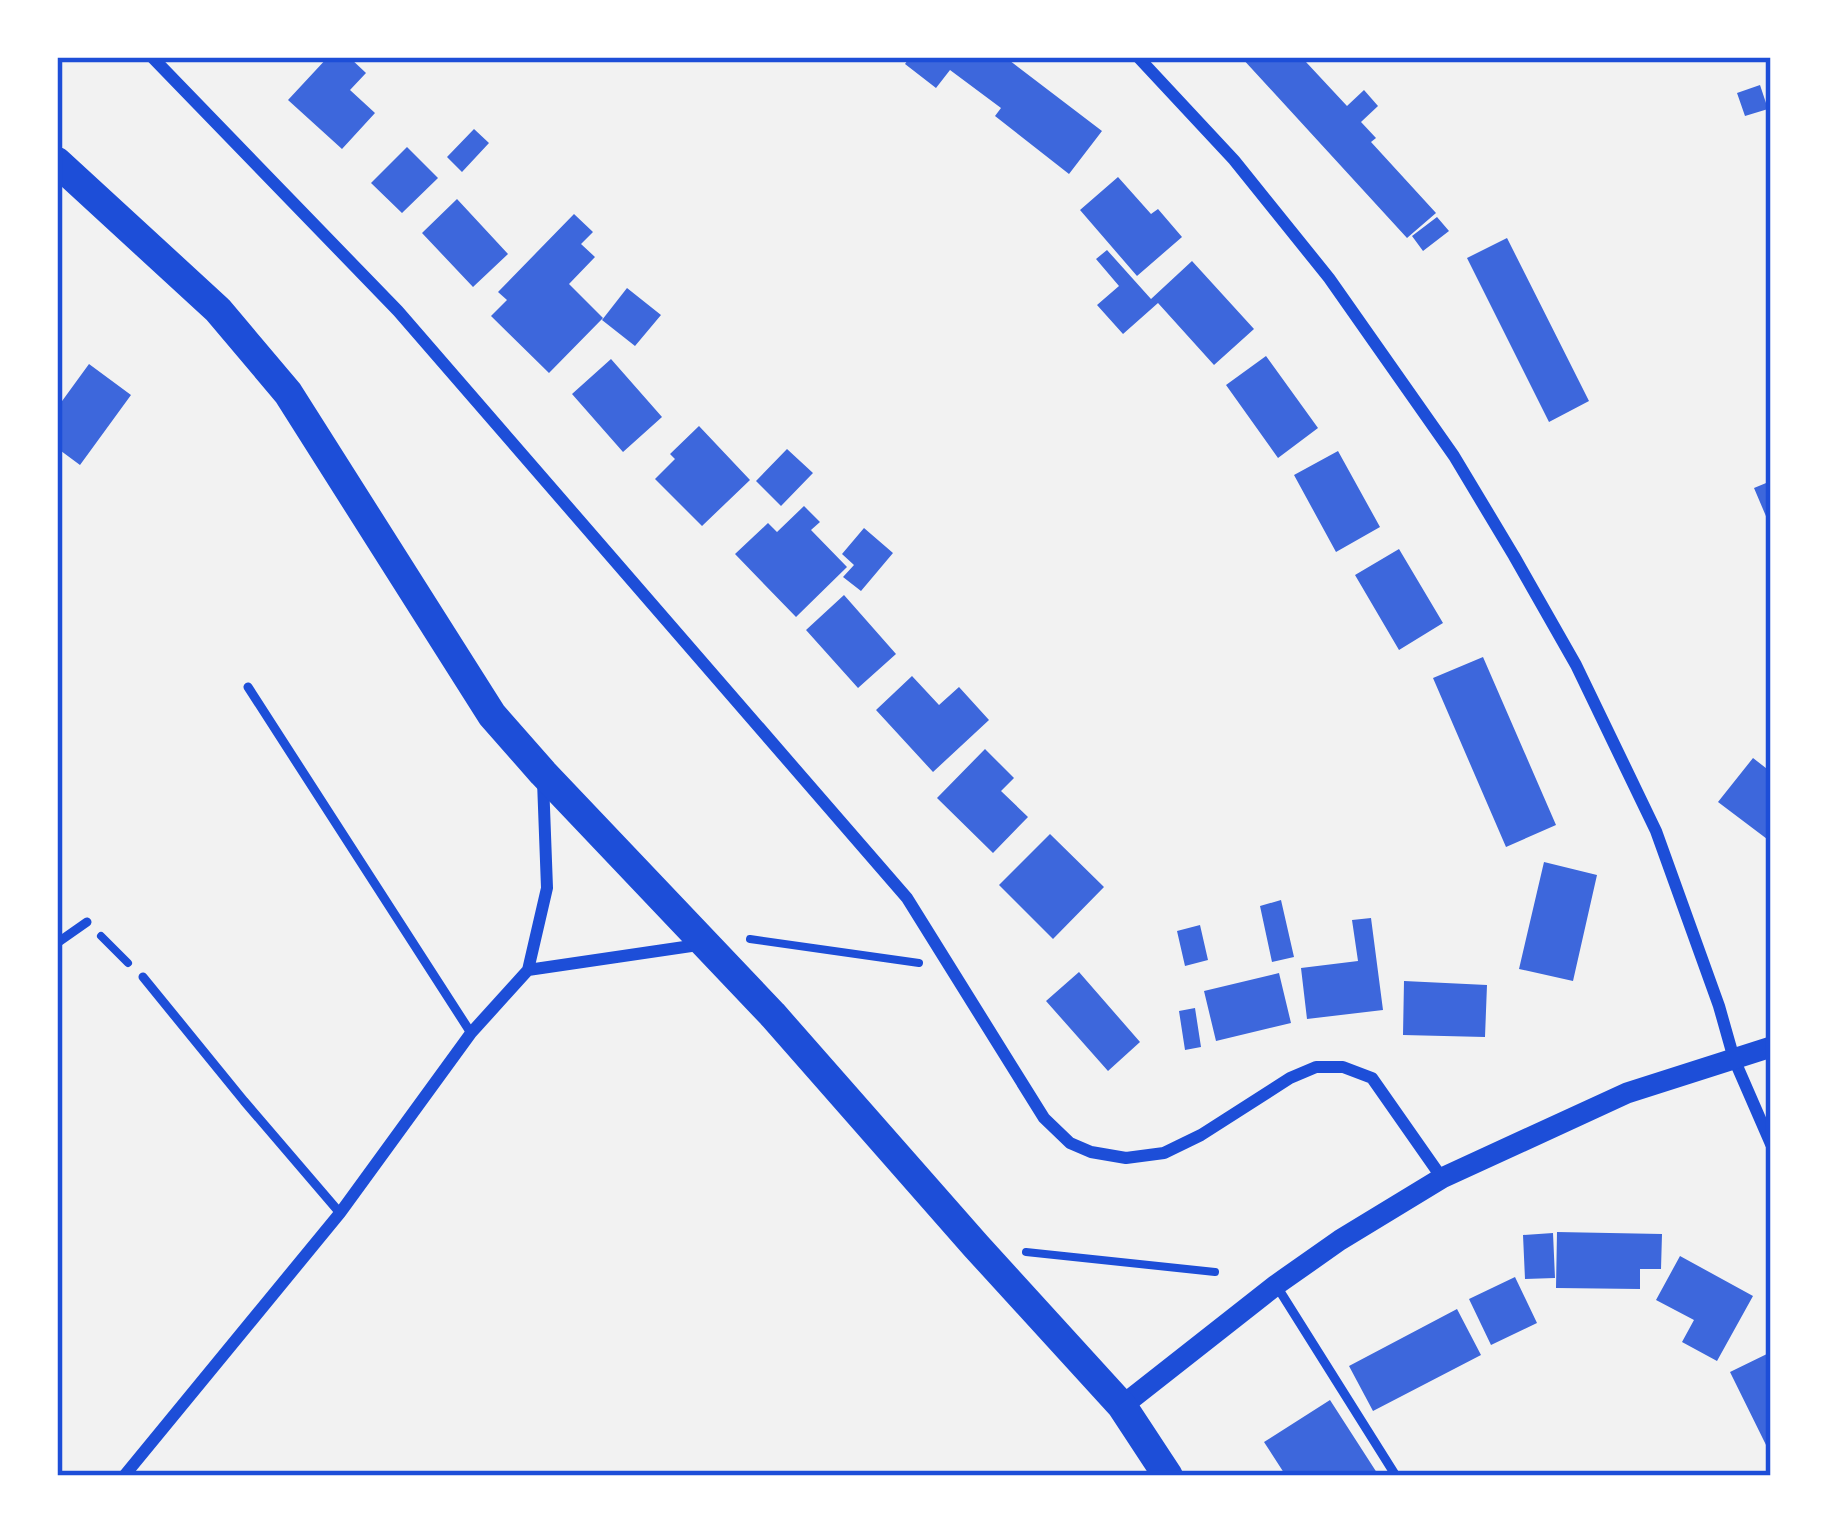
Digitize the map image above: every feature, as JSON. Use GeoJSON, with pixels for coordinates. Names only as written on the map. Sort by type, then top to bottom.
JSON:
{"type":"FeatureCollection","features":[{"type":"Feature","properties":{"kind":"main road"},"geometry":{"type":"LineString","coordinates":[[57,162],[218,310],[288,393],[492,715],[772,1014],[1123,1406],[1168,1476]]}},
{"type":"Feature","properties":{"kind":"street"},"geometry":{"type":"LineString","coordinates":[[152,57],[398,311],[907,898],[1044,1118],[1070,1143],[1126,1158],[1164,1153],[1290,1078],[1316,1067],[1343,1067],[1372,1078],[1442,1178]]}},
{"type":"Feature","properties":{"kind":"street"},"geometry":{"type":"LineString","coordinates":[[1138,57],[1234,160],[1329,278],[1478,496],[1576,665],[1656,831],[1734,1059],[1771,1144]]}},
{"type":"Feature","properties":{"kind":"street"},"geometry":{"type":"LineString","coordinates":[[124,1476],[340,1213],[471,1033],[529,970],[547,888],[543,773]]}},
{"type":"Feature","properties":{"kind":"street"},"geometry":{"type":"LineString","coordinates":[[529,970],[705,944]]}},
{"type":"Feature","properties":{"kind":"street"},"geometry":{"type":"LineString","coordinates":[[1123,1406],[1276,1285],[1442,1178],[1627,1093],[1771,1047]]}},
{"type":"Feature","properties":{"kind":"lane"},"geometry":{"type":"LineString","coordinates":[[248,687],[471,1033]]}},
{"type":"Feature","properties":{"kind":"lane"},"geometry":{"type":"LineString","coordinates":[[57,944],[87,922]]}},
{"type":"Feature","properties":{"kind":"lane"},"geometry":{"type":"LineString","coordinates":[[143,977],[340,1213]]}},
{"type":"Feature","properties":{"kind":"lane"},"geometry":{"type":"LineString","coordinates":[[1276,1285],[1396,1476]]}},
{"type":"Feature","properties":{"kind":"path"},"geometry":{"type":"LineString","coordinates":[[87,922],[143,977]]}},
{"type":"Feature","properties":{"kind":"path"},"geometry":{"type":"LineString","coordinates":[[705,944],[747,939],[950,968]]}},
{"type":"Feature","properties":{"kind":"path"},"geometry":{"type":"LineString","coordinates":[[976,1246],[1215,1272]]}},
{"type":"Feature","properties":{"kind":"building"},"geometry":{"type":"Polygon","coordinates":[[[328,57],[349,57],[366,73],[350,90],[375,113],[342,149],[288,100],[328,57]]]}},
{"type":"Feature","properties":{"kind":"building"},"geometry":{"type":"Polygon","coordinates":[[[910,57],[1005,57],[1102,131],[1069,174],[995,116],[1001,108],[950,70],[936,88],[905,64],[910,57]]]}},
{"type":"Feature","properties":{"kind":"building"},"geometry":{"type":"Polygon","coordinates":[[[1241,57],[1311,57],[1306,62],[1347,106],[1364,90],[1378,106],[1361,122],[1376,138],[1371,142],[1436,213],[1407,238],[1241,57]]]}},
{"type":"Feature","properties":{"kind":"building"},"geometry":{"type":"Polygon","coordinates":[[[1760,85],[1768,109],[1745,116],[1737,93],[1760,85]]]}},
{"type":"Feature","properties":{"kind":"building"},"geometry":{"type":"Polygon","coordinates":[[[474,129],[489,143],[462,172],[447,157],[474,129]]]}},
{"type":"Feature","properties":{"kind":"building"},"geometry":{"type":"Polygon","coordinates":[[[407,147],[438,178],[402,213],[371,183],[407,147]]]}},
{"type":"Feature","properties":{"kind":"building"},"geometry":{"type":"Polygon","coordinates":[[[1118,177],[1151,214],[1158,209],[1182,237],[1137,276],[1080,210],[1118,177]]]}},
{"type":"Feature","properties":{"kind":"building"},"geometry":{"type":"Polygon","coordinates":[[[457,199],[508,254],[473,287],[422,233],[457,199]]]}},
{"type":"Feature","properties":{"kind":"building"},"geometry":{"type":"Polygon","coordinates":[[[574,214],[593,232],[581,244],[595,257],[569,284],[603,318],[549,373],[491,316],[507,300],[498,292],[574,214]]]}},
{"type":"Feature","properties":{"kind":"building"},"geometry":{"type":"Polygon","coordinates":[[[1437,217],[1449,231],[1423,251],[1412,236],[1437,217]]]}},
{"type":"Feature","properties":{"kind":"building"},"geometry":{"type":"Polygon","coordinates":[[[1507,238],[1589,401],[1549,422],[1467,258],[1507,238]]]}},
{"type":"Feature","properties":{"kind":"building"},"geometry":{"type":"Polygon","coordinates":[[[1107,250],[1151,299],[1192,261],[1254,329],[1214,365],[1158,303],[1123,334],[1097,305],[1119,286],[1096,259],[1107,250]]]}},
{"type":"Feature","properties":{"kind":"building"},"geometry":{"type":"Polygon","coordinates":[[[627,288],[661,315],[635,346],[602,320],[627,288]]]}},
{"type":"Feature","properties":{"kind":"building"},"geometry":{"type":"Polygon","coordinates":[[[1266,356],[1318,428],[1278,458],[1226,385],[1266,356]]]}},
{"type":"Feature","properties":{"kind":"building"},"geometry":{"type":"Polygon","coordinates":[[[611,359],[662,417],[623,452],[572,394],[611,359]]]}},
{"type":"Feature","properties":{"kind":"building"},"geometry":{"type":"Polygon","coordinates":[[[89,364],[131,395],[80,465],[57,448],[57,408],[89,364]]]}},
{"type":"Feature","properties":{"kind":"building"},"geometry":{"type":"Polygon","coordinates":[[[699,426],[750,480],[702,526],[655,479],[675,459],[670,454],[699,426]]]}},
{"type":"Feature","properties":{"kind":"building"},"geometry":{"type":"Polygon","coordinates":[[[787,449],[813,473],[781,506],[756,481],[787,449]]]}},
{"type":"Feature","properties":{"kind":"building"},"geometry":{"type":"Polygon","coordinates":[[[1338,451],[1380,527],[1336,552],[1294,475],[1338,451]]]}},
{"type":"Feature","properties":{"kind":"building"},"geometry":{"type":"Polygon","coordinates":[[[1771,481],[1771,528],[1754,488],[1771,481]]]}},
{"type":"Feature","properties":{"kind":"building"},"geometry":{"type":"Polygon","coordinates":[[[804,506],[820,522],[811,530],[847,567],[796,617],[735,554],[768,523],[777,532],[804,506]]]}},
{"type":"Feature","properties":{"kind":"building"},"geometry":{"type":"Polygon","coordinates":[[[864,528],[893,553],[861,591],[843,577],[854,565],[842,554],[864,528]]]}},
{"type":"Feature","properties":{"kind":"building"},"geometry":{"type":"Polygon","coordinates":[[[1399,549],[1443,623],[1399,650],[1355,575],[1399,549]]]}},
{"type":"Feature","properties":{"kind":"building"},"geometry":{"type":"Polygon","coordinates":[[[844,595],[896,654],[858,688],[806,630],[844,595]]]}},
{"type":"Feature","properties":{"kind":"building"},"geometry":{"type":"Polygon","coordinates":[[[1483,657],[1556,825],[1506,847],[1433,678],[1483,657]]]}},
{"type":"Feature","properties":{"kind":"building"},"geometry":{"type":"Polygon","coordinates":[[[912,676],[939,705],[959,687],[989,720],[933,772],[876,710],[912,676]]]}},
{"type":"Feature","properties":{"kind":"building"},"geometry":{"type":"Polygon","coordinates":[[[985,749],[1014,778],[1001,791],[1028,817],[993,853],[937,798],[985,749]]]}},
{"type":"Feature","properties":{"kind":"building"},"geometry":{"type":"Polygon","coordinates":[[[1753,758],[1771,772],[1771,842],[1718,802],[1753,758]]]}},
{"type":"Feature","properties":{"kind":"building"},"geometry":{"type":"Polygon","coordinates":[[[1050,834],[1104,887],[1053,939],[999,885],[1050,834]]]}},
{"type":"Feature","properties":{"kind":"building"},"geometry":{"type":"Polygon","coordinates":[[[1544,862],[1597,875],[1573,981],[1519,969],[1544,862]]]}},
{"type":"Feature","properties":{"kind":"building"},"geometry":{"type":"Polygon","coordinates":[[[1281,900],[1294,957],[1272,962],[1260,906],[1281,900]]]}},
{"type":"Feature","properties":{"kind":"building"},"geometry":{"type":"Polygon","coordinates":[[[1371,918],[1383,1010],[1307,1019],[1301,968],[1358,961],[1352,920],[1371,918]]]}},
{"type":"Feature","properties":{"kind":"building"},"geometry":{"type":"Polygon","coordinates":[[[1200,925],[1208,960],[1185,966],[1177,931],[1200,925]]]}},
{"type":"Feature","properties":{"kind":"building"},"geometry":{"type":"Polygon","coordinates":[[[1079,972],[1140,1042],[1108,1071],[1046,1001],[1079,972]]]}},
{"type":"Feature","properties":{"kind":"building"},"geometry":{"type":"Polygon","coordinates":[[[1279,973],[1291,1023],[1216,1041],[1204,991],[1279,973]]]}},
{"type":"Feature","properties":{"kind":"building"},"geometry":{"type":"Polygon","coordinates":[[[1404,981],[1487,985],[1485,1037],[1403,1035],[1404,981]]]}},
{"type":"Feature","properties":{"kind":"building"},"geometry":{"type":"Polygon","coordinates":[[[1195,1008],[1201,1047],[1185,1050],[1179,1011],[1195,1008]]]}},
{"type":"Feature","properties":{"kind":"building"},"geometry":{"type":"Polygon","coordinates":[[[1557,1232],[1662,1234],[1661,1269],[1640,1269],[1640,1289],[1556,1288],[1557,1232]]]}},
{"type":"Feature","properties":{"kind":"building"},"geometry":{"type":"Polygon","coordinates":[[[1553,1233],[1555,1278],[1525,1279],[1523,1235],[1553,1233]]]}},
{"type":"Feature","properties":{"kind":"building"},"geometry":{"type":"Polygon","coordinates":[[[1680,1256],[1753,1296],[1717,1361],[1682,1342],[1694,1320],[1656,1300],[1680,1256]]]}},
{"type":"Feature","properties":{"kind":"building"},"geometry":{"type":"Polygon","coordinates":[[[1515,1277],[1537,1323],[1491,1345],[1469,1299],[1515,1277]]]}},
{"type":"Feature","properties":{"kind":"building"},"geometry":{"type":"Polygon","coordinates":[[[1457,1309],[1481,1355],[1373,1411],[1349,1366],[1457,1309]]]}},
{"type":"Feature","properties":{"kind":"building"},"geometry":{"type":"Polygon","coordinates":[[[1771,1352],[1771,1444],[1767,1447],[1730,1372],[1771,1352]]]}},
{"type":"Feature","properties":{"kind":"building"},"geometry":{"type":"Polygon","coordinates":[[[1330,1400],[1379,1476],[1286,1476],[1264,1442],[1330,1400]]]}}]}
